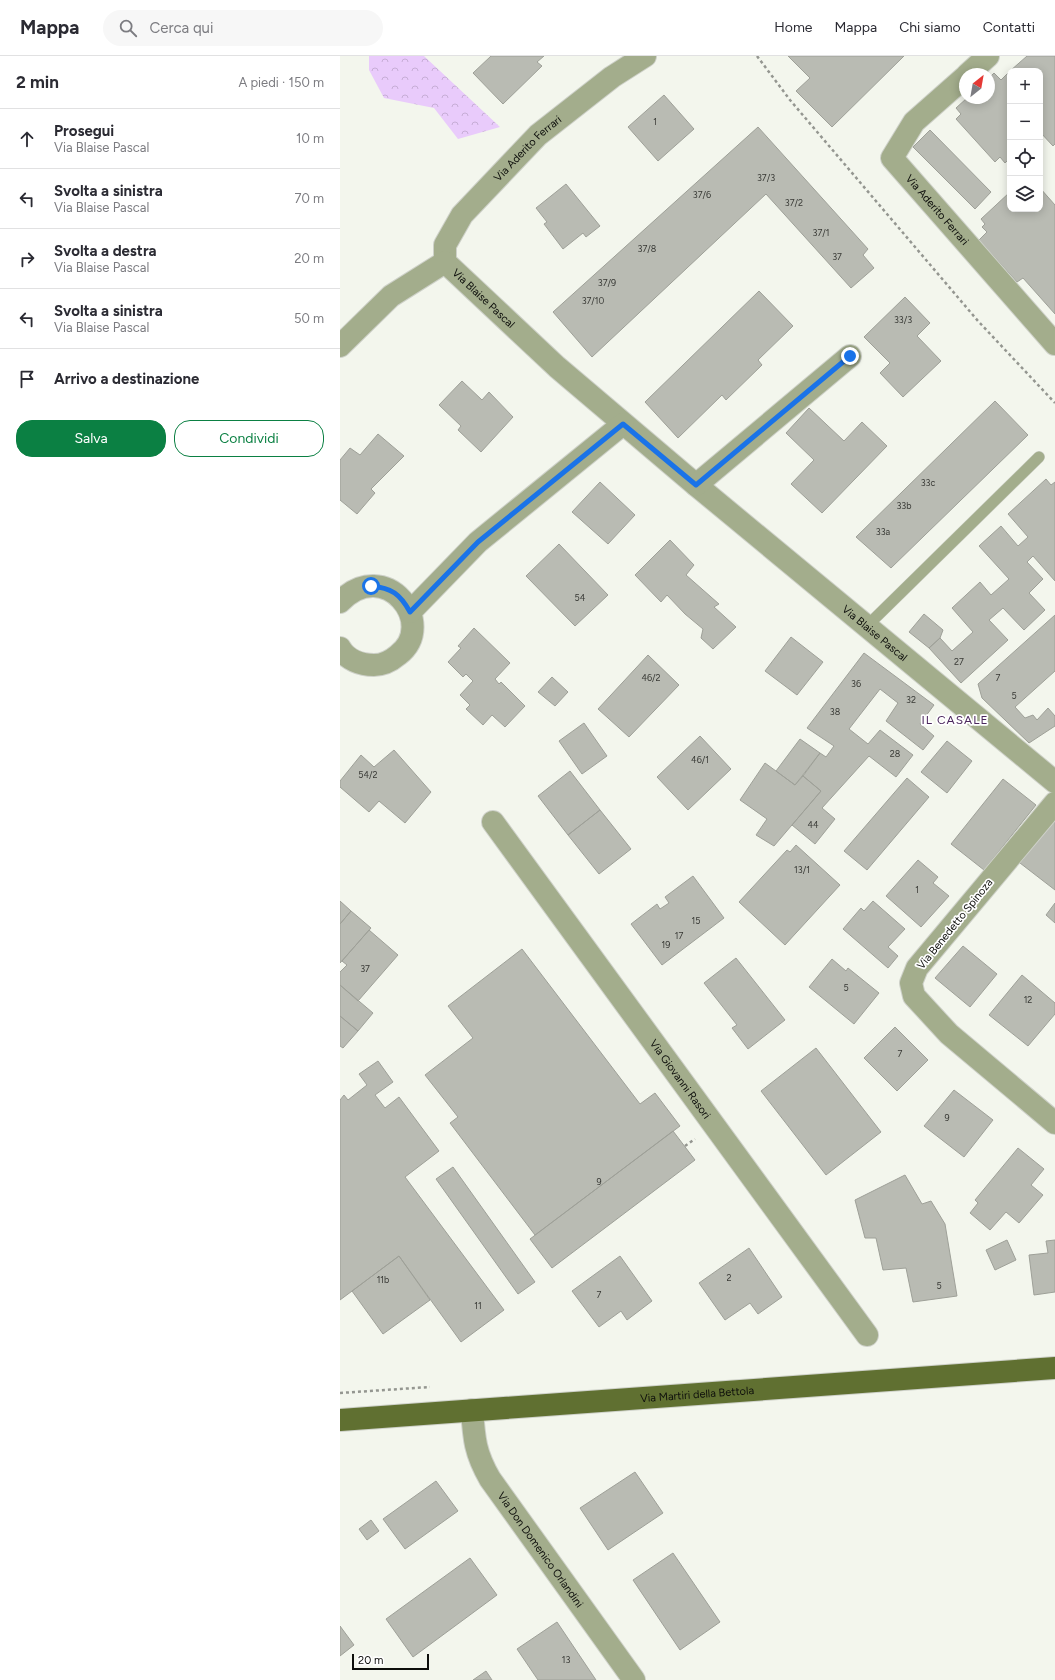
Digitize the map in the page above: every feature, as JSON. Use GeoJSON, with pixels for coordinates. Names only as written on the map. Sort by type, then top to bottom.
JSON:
{"type":"FeatureCollection","features":[{"type":"Feature","properties":{"kind":"main road","name":"Via Martiri della Bettola"},"geometry":{"type":"LineString","coordinates":[[340,1420],[1055,1368]]}},
{"type":"Feature","properties":{"kind":"street"},"geometry":{"type":"LineString","coordinates":[[975,68],[988,56]]}},
{"type":"Feature","properties":{"kind":"street","name":"Via Aderito Ferrari"},"geometry":{"type":"LineString","coordinates":[[445,262],[445,245],[462,215],[538,135],[612,77],[642,57]]}},
{"type":"Feature","properties":{"kind":"street","name":"Via Aderito Ferrari"},"geometry":{"type":"LineString","coordinates":[[959,81],[914,122],[892,158],[1055,344]]}},
{"type":"Feature","properties":{"kind":"street","name":"Via Blaise Pascal"},"geometry":{"type":"LineString","coordinates":[[340,346],[391,296],[445,262],[556,367],[696,485],[868,625],[1055,782]]}},
{"type":"Feature","properties":{"kind":"street"},"geometry":{"type":"LineString","coordinates":[[696,485],[850,356]]}},
{"type":"Feature","properties":{"kind":"street"},"geometry":{"type":"LineString","coordinates":[[410,612],[478,542],[623,424]]}},
{"type":"Feature","properties":{"kind":"street"},"geometry":{"type":"LineString","coordinates":[[340,602],[348,594],[359,588],[371,586],[384,587],[395,592],[404,601],[410,612],[412,626],[410,639],[403,652],[392,660],[379,665],[365,665],[352,660],[340,648]]}},
{"type":"Feature","properties":{"kind":"street","name":"Via Benedetto Spinoza"},"geometry":{"type":"LineString","coordinates":[[1055,803],[917,968],[911,983],[914,996],[949,1034],[1055,1123]]}},
{"type":"Feature","properties":{"kind":"street","name":"Via Giovanni Rasori"},"geometry":{"type":"LineString","coordinates":[[493,822],[867,1335]]}},
{"type":"Feature","properties":{"kind":"street","name":"Via Don Domenico Orlandini"},"geometry":{"type":"LineString","coordinates":[[472,1410],[473,1434],[476,1452],[490,1479],[634,1680]]}},
{"type":"Feature","properties":{"kind":"lane"},"geometry":{"type":"LineString","coordinates":[[868,625],[1039,457]]}},
{"type":"Feature","properties":{"kind":"path"},"geometry":{"type":"LineString","coordinates":[[757,56],[790,100],[978,321],[1055,403]]}},
{"type":"Feature","properties":{"kind":"green space"},"geometry":{"type":"Polygon","coordinates":[[[369,56],[424,56],[500,127],[458,139],[434,108],[384,98],[369,70],[369,56]]]}},
{"type":"Feature","properties":{"kind":"building"},"geometry":{"type":"Polygon","coordinates":[[[491,56],[544,56],[537,62],[542,66],[503,104],[473,73],[491,56]]]}},
{"type":"Feature","properties":{"kind":"building"},"geometry":{"type":"Polygon","coordinates":[[[788,56],[904,56],[832,127],[796,91],[810,78],[788,56]]]}},
{"type":"Feature","properties":{"kind":"building"},"geometry":{"type":"Polygon","coordinates":[[[1027,56],[1055,56],[1055,144],[1053,146],[1043,135],[1043,68],[1013,68],[1027,56]]]}},
{"type":"Feature","properties":{"kind":"building"},"geometry":{"type":"Polygon","coordinates":[[[995,74],[1001,80],[1007,74],[1007,161],[1005,163],[1000,157],[995,162],[956,119],[961,114],[956,108],[960,104],[995,104],[995,74]]]}},
{"type":"Feature","properties":{"kind":"building"},"geometry":{"type":"Polygon","coordinates":[[[664,95],[694,129],[658,161],[628,127],[664,95]]]}},
{"type":"Feature","properties":{"kind":"building"},"geometry":{"type":"Polygon","coordinates":[[[758,127],[868,249],[863,255],[874,268],[851,288],[766,194],[592,357],[553,312],[758,127]]]}},
{"type":"Feature","properties":{"kind":"building"},"geometry":{"type":"Polygon","coordinates":[[[930,130],[991,192],[975,209],[913,147],[930,130]]]}},
{"type":"Feature","properties":{"kind":"building"},"geometry":{"type":"Polygon","coordinates":[[[566,184],[600,226],[586,237],[583,233],[563,249],[544,224],[547,222],[536,208],[566,184]]]}},
{"type":"Feature","properties":{"kind":"building"},"geometry":{"type":"Polygon","coordinates":[[[1043,191],[1055,205],[1055,314],[1023,278],[1017,282],[979,240],[987,232],[982,227],[985,224],[981,219],[1007,195],[1007,212],[1043,212],[1043,191]]]}},
{"type":"Feature","properties":{"kind":"building"},"geometry":{"type":"Polygon","coordinates":[[[759,291],[793,326],[758,360],[762,365],[726,400],[722,395],[678,438],[645,402],[759,291]]]}},
{"type":"Feature","properties":{"kind":"building"},"geometry":{"type":"Polygon","coordinates":[[[905,297],[930,323],[917,336],[941,361],[903,397],[880,373],[890,363],[864,337],[905,297]]]}},
{"type":"Feature","properties":{"kind":"building"},"geometry":{"type":"Polygon","coordinates":[[[462,381],[482,400],[489,392],[513,417],[481,452],[458,430],[461,426],[439,405],[462,381]]]}},
{"type":"Feature","properties":{"kind":"building"},"geometry":{"type":"Polygon","coordinates":[[[995,401],[1028,435],[891,568],[856,537],[995,401]]]}},
{"type":"Feature","properties":{"kind":"building"},"geometry":{"type":"Polygon","coordinates":[[[809,408],[844,441],[862,422],[887,446],[822,513],[791,484],[814,460],[786,433],[809,408]]]}},
{"type":"Feature","properties":{"kind":"building"},"geometry":{"type":"Polygon","coordinates":[[[378,434],[404,456],[371,489],[375,493],[357,514],[340,500],[340,460],[350,448],[360,455],[378,434]]]}},
{"type":"Feature","properties":{"kind":"building"},"geometry":{"type":"Polygon","coordinates":[[[1046,479],[1051,485],[1055,482],[1055,581],[1033,556],[1027,562],[1043,579],[1029,593],[1045,610],[1024,630],[1003,608],[989,620],[1008,640],[961,683],[929,648],[940,638],[952,651],[973,632],[952,608],[980,582],[991,595],[1009,579],[979,546],[1001,526],[1018,546],[1028,537],[1008,514],[1046,479]]]}},
{"type":"Feature","properties":{"kind":"building"},"geometry":{"type":"Polygon","coordinates":[[[600,482],[635,515],[608,544],[572,512],[600,482]]]}},
{"type":"Feature","properties":{"kind":"building"},"geometry":{"type":"Polygon","coordinates":[[[670,540],[694,565],[686,575],[719,604],[714,607],[736,627],[713,649],[701,638],[703,629],[685,614],[667,595],[661,602],[635,575],[670,540]]]}},
{"type":"Feature","properties":{"kind":"building"},"geometry":{"type":"Polygon","coordinates":[[[559,544],[608,595],[575,626],[526,576],[559,544]]]}},
{"type":"Feature","properties":{"kind":"building"},"geometry":{"type":"Polygon","coordinates":[[[924,614],[943,630],[940,638],[929,648],[909,632],[924,614]]]}},
{"type":"Feature","properties":{"kind":"building"},"geometry":{"type":"Polygon","coordinates":[[[1055,615],[1055,671],[1015,707],[1025,718],[1033,715],[1037,720],[1048,708],[1055,716],[1055,726],[1029,743],[982,698],[978,684],[1055,615]]]}},
{"type":"Feature","properties":{"kind":"building"},"geometry":{"type":"Polygon","coordinates":[[[474,628],[510,663],[495,679],[499,684],[501,682],[525,706],[505,727],[492,715],[483,725],[466,709],[470,705],[460,695],[473,681],[466,674],[463,677],[448,662],[461,648],[458,646],[474,628]]]}},
{"type":"Feature","properties":{"kind":"building"},"geometry":{"type":"Polygon","coordinates":[[[791,637],[823,662],[797,695],[765,671],[791,637]]]}},
{"type":"Feature","properties":{"kind":"building"},"geometry":{"type":"Polygon","coordinates":[[[864,653],[934,705],[920,724],[934,736],[923,750],[886,721],[898,703],[880,689],[849,729],[868,744],[880,730],[913,755],[896,777],[869,756],[822,808],[835,819],[815,844],[792,825],[821,791],[803,776],[820,753],[826,757],[834,746],[807,728],[864,653]]]}},
{"type":"Feature","properties":{"kind":"building"},"geometry":{"type":"Polygon","coordinates":[[[648,655],[679,685],[629,737],[598,709],[648,655]]]}},
{"type":"Feature","properties":{"kind":"building"},"geometry":{"type":"Polygon","coordinates":[[[552,677],[568,692],[555,706],[538,692],[552,677]]]}},
{"type":"Feature","properties":{"kind":"building"},"geometry":{"type":"Polygon","coordinates":[[[584,723],[607,756],[582,774],[559,741],[584,723]]]}},
{"type":"Feature","properties":{"kind":"building"},"geometry":{"type":"Polygon","coordinates":[[[700,736],[731,769],[688,810],[657,777],[700,736]]]}},
{"type":"Feature","properties":{"kind":"building"},"geometry":{"type":"Polygon","coordinates":[[[800,739],[820,753],[795,785],[776,771],[800,739]]]}},
{"type":"Feature","properties":{"kind":"building"},"geometry":{"type":"Polygon","coordinates":[[[947,741],[972,761],[947,793],[921,772],[947,741]]]}},
{"type":"Feature","properties":{"kind":"building"},"geometry":{"type":"Polygon","coordinates":[[[394,750],[431,792],[405,823],[379,801],[369,812],[340,787],[340,781],[361,755],[374,767],[394,750]]]}},
{"type":"Feature","properties":{"kind":"building"},"geometry":{"type":"Polygon","coordinates":[[[765,763],[795,785],[803,776],[821,791],[774,846],[756,835],[767,819],[740,800],[765,763]]]}},
{"type":"Feature","properties":{"kind":"building"},"geometry":{"type":"Polygon","coordinates":[[[570,771],[600,810],[568,835],[538,796],[570,771]]]}},
{"type":"Feature","properties":{"kind":"building"},"geometry":{"type":"Polygon","coordinates":[[[907,778],[929,797],[867,870],[844,851],[907,778]]]}},
{"type":"Feature","properties":{"kind":"building"},"geometry":{"type":"Polygon","coordinates":[[[1003,779],[1036,805],[984,870],[951,844],[1003,779]]]}},
{"type":"Feature","properties":{"kind":"building"},"geometry":{"type":"Polygon","coordinates":[[[600,810],[631,849],[599,874],[568,835],[600,810]]]}},
{"type":"Feature","properties":{"kind":"building"},"geometry":{"type":"Polygon","coordinates":[[[1055,818],[1055,890],[1020,863],[1055,818]]]}},
{"type":"Feature","properties":{"kind":"building"},"geometry":{"type":"Polygon","coordinates":[[[796,845],[840,885],[785,945],[739,902],[787,850],[790,852],[796,845]]]}},
{"type":"Feature","properties":{"kind":"building"},"geometry":{"type":"Polygon","coordinates":[[[918,860],[938,877],[933,883],[949,896],[921,927],[886,896],[918,860]]]}},
{"type":"Feature","properties":{"kind":"building"},"geometry":{"type":"Polygon","coordinates":[[[693,876],[724,918],[662,965],[631,924],[657,904],[660,909],[669,903],[665,897],[693,876]]]}},
{"type":"Feature","properties":{"kind":"building"},"geometry":{"type":"Polygon","coordinates":[[[340,901],[351,911],[340,924],[340,901]]]}},
{"type":"Feature","properties":{"kind":"building"},"geometry":{"type":"Polygon","coordinates":[[[873,901],[905,929],[888,947],[898,956],[888,968],[843,929],[861,908],[864,911],[873,901]]]}},
{"type":"Feature","properties":{"kind":"building"},"geometry":{"type":"Polygon","coordinates":[[[1055,903],[1055,923],[1046,915],[1055,903]]]}},
{"type":"Feature","properties":{"kind":"building"},"geometry":{"type":"Polygon","coordinates":[[[351,911],[371,928],[340,963],[340,924],[351,911]]]}},
{"type":"Feature","properties":{"kind":"building"},"geometry":{"type":"Polygon","coordinates":[[[369,930],[398,955],[358,1001],[340,985],[340,972],[347,965],[342,961],[369,930]]]}},
{"type":"Feature","properties":{"kind":"building"},"geometry":{"type":"Polygon","coordinates":[[[963,946],[997,974],[970,1007],[935,978],[963,946]]]}},
{"type":"Feature","properties":{"kind":"building"},"geometry":{"type":"Polygon","coordinates":[[[522,949],[640,1104],[655,1093],[680,1126],[535,1235],[450,1123],[458,1117],[425,1075],[473,1038],[448,1006],[522,949]]]}},
{"type":"Feature","properties":{"kind":"building"},"geometry":{"type":"Polygon","coordinates":[[[736,958],[785,1020],[748,1049],[732,1028],[737,1025],[704,983],[736,958]]]}},
{"type":"Feature","properties":{"kind":"building"},"geometry":{"type":"Polygon","coordinates":[[[832,959],[846,971],[848,968],[879,993],[854,1024],[809,987],[832,959]]]}},
{"type":"Feature","properties":{"kind":"building"},"geometry":{"type":"Polygon","coordinates":[[[1022,975],[1055,1003],[1055,1014],[1028,1046],[989,1015],[1022,975]]]}},
{"type":"Feature","properties":{"kind":"building"},"geometry":{"type":"Polygon","coordinates":[[[340,985],[373,1013],[358,1031],[340,1016],[340,985]]]}},
{"type":"Feature","properties":{"kind":"building"},"geometry":{"type":"Polygon","coordinates":[[[340,1016],[358,1031],[343,1048],[340,1046],[340,1016]]]}},
{"type":"Feature","properties":{"kind":"building"},"geometry":{"type":"Polygon","coordinates":[[[895,1027],[928,1060],[897,1091],[864,1058],[895,1027]]]}},
{"type":"Feature","properties":{"kind":"building"},"geometry":{"type":"Polygon","coordinates":[[[816,1048],[881,1132],[826,1175],[761,1091],[816,1048]]]}},
{"type":"Feature","properties":{"kind":"building"},"geometry":{"type":"Polygon","coordinates":[[[378,1061],[393,1082],[375,1095],[385,1108],[399,1097],[439,1151],[405,1177],[504,1310],[461,1342],[399,1256],[340,1300],[340,1100],[344,1095],[348,1100],[367,1085],[359,1074],[378,1061]]]}},
{"type":"Feature","properties":{"kind":"building"},"geometry":{"type":"Polygon","coordinates":[[[954,1090],[993,1120],[964,1157],[924,1126],[954,1090]]]}},
{"type":"Feature","properties":{"kind":"building"},"geometry":{"type":"Polygon","coordinates":[[[673,1131],[695,1160],[552,1268],[530,1239],[673,1131]]]}},
{"type":"Feature","properties":{"kind":"building"},"geometry":{"type":"Polygon","coordinates":[[[1018,1148],[1044,1169],[1031,1185],[1043,1195],[1019,1223],[1006,1212],[990,1230],[970,1213],[978,1203],[975,1200],[1018,1148]]]}},
{"type":"Feature","properties":{"kind":"building"},"geometry":{"type":"Polygon","coordinates":[[[453,1167],[535,1282],[518,1294],[436,1179],[453,1167]]]}},
{"type":"Feature","properties":{"kind":"building"},"geometry":{"type":"Polygon","coordinates":[[[905,1175],[922,1204],[931,1201],[945,1224],[957,1296],[913,1302],[906,1268],[883,1270],[876,1238],[865,1238],[855,1200],[905,1175]]]}},
{"type":"Feature","properties":{"kind":"building"},"geometry":{"type":"Polygon","coordinates":[[[1007,1240],[1016,1260],[995,1270],[986,1250],[1007,1240]]]}},
{"type":"Feature","properties":{"kind":"building"},"geometry":{"type":"Polygon","coordinates":[[[1055,1240],[1055,1292],[1034,1295],[1029,1255],[1048,1253],[1046,1241],[1055,1240]]]}},
{"type":"Feature","properties":{"kind":"building"},"geometry":{"type":"Polygon","coordinates":[[[749,1248],[782,1297],[758,1314],[750,1303],[725,1320],[699,1283],[749,1248]]]}},
{"type":"Feature","properties":{"kind":"building"},"geometry":{"type":"Polygon","coordinates":[[[399,1256],[430,1300],[383,1334],[352,1291],[399,1256]]]}},
{"type":"Feature","properties":{"kind":"building"},"geometry":{"type":"Polygon","coordinates":[[[620,1256],[652,1301],[627,1320],[621,1311],[599,1327],[572,1291],[620,1256]]]}},
{"type":"Feature","properties":{"kind":"building"},"geometry":{"type":"Polygon","coordinates":[[[635,1472],[663,1513],[608,1550],[580,1508],[635,1472]]]}},
{"type":"Feature","properties":{"kind":"building"},"geometry":{"type":"Polygon","coordinates":[[[436,1481],[458,1511],[405,1549],[383,1519],[436,1481]]]}},
{"type":"Feature","properties":{"kind":"building"},"geometry":{"type":"Polygon","coordinates":[[[371,1520],[379,1531],[367,1540],[359,1529],[371,1520]]]}},
{"type":"Feature","properties":{"kind":"building"},"geometry":{"type":"Polygon","coordinates":[[[673,1553],[720,1622],[680,1650],[633,1580],[673,1553]]]}},
{"type":"Feature","properties":{"kind":"building"},"geometry":{"type":"Polygon","coordinates":[[[470,1558],[497,1595],[413,1657],[386,1619],[470,1558]]]}},
{"type":"Feature","properties":{"kind":"building"},"geometry":{"type":"Polygon","coordinates":[[[557,1622],[596,1680],[538,1680],[517,1649],[557,1622]]]}},
{"type":"Feature","properties":{"kind":"building"},"geometry":{"type":"Polygon","coordinates":[[[340,1626],[354,1645],[340,1656],[340,1626]]]}},
{"type":"Feature","properties":{"kind":"building"},"geometry":{"type":"Polygon","coordinates":[[[486,1671],[492,1680],[473,1680],[486,1671]]]}},
{"type":"Feature","properties":{"kind":"district","name":"IL CASALE"},"geometry":{"type":"Point","coordinates":[955,720]}},
{"type":"Feature","properties":{"kind":"route"},"geometry":{"type":"LineString","coordinates":[[371,586],[384,587],[395,592],[404,601],[410,612],[478,542],[623,424],[696,485],[850,356]]}}]}
